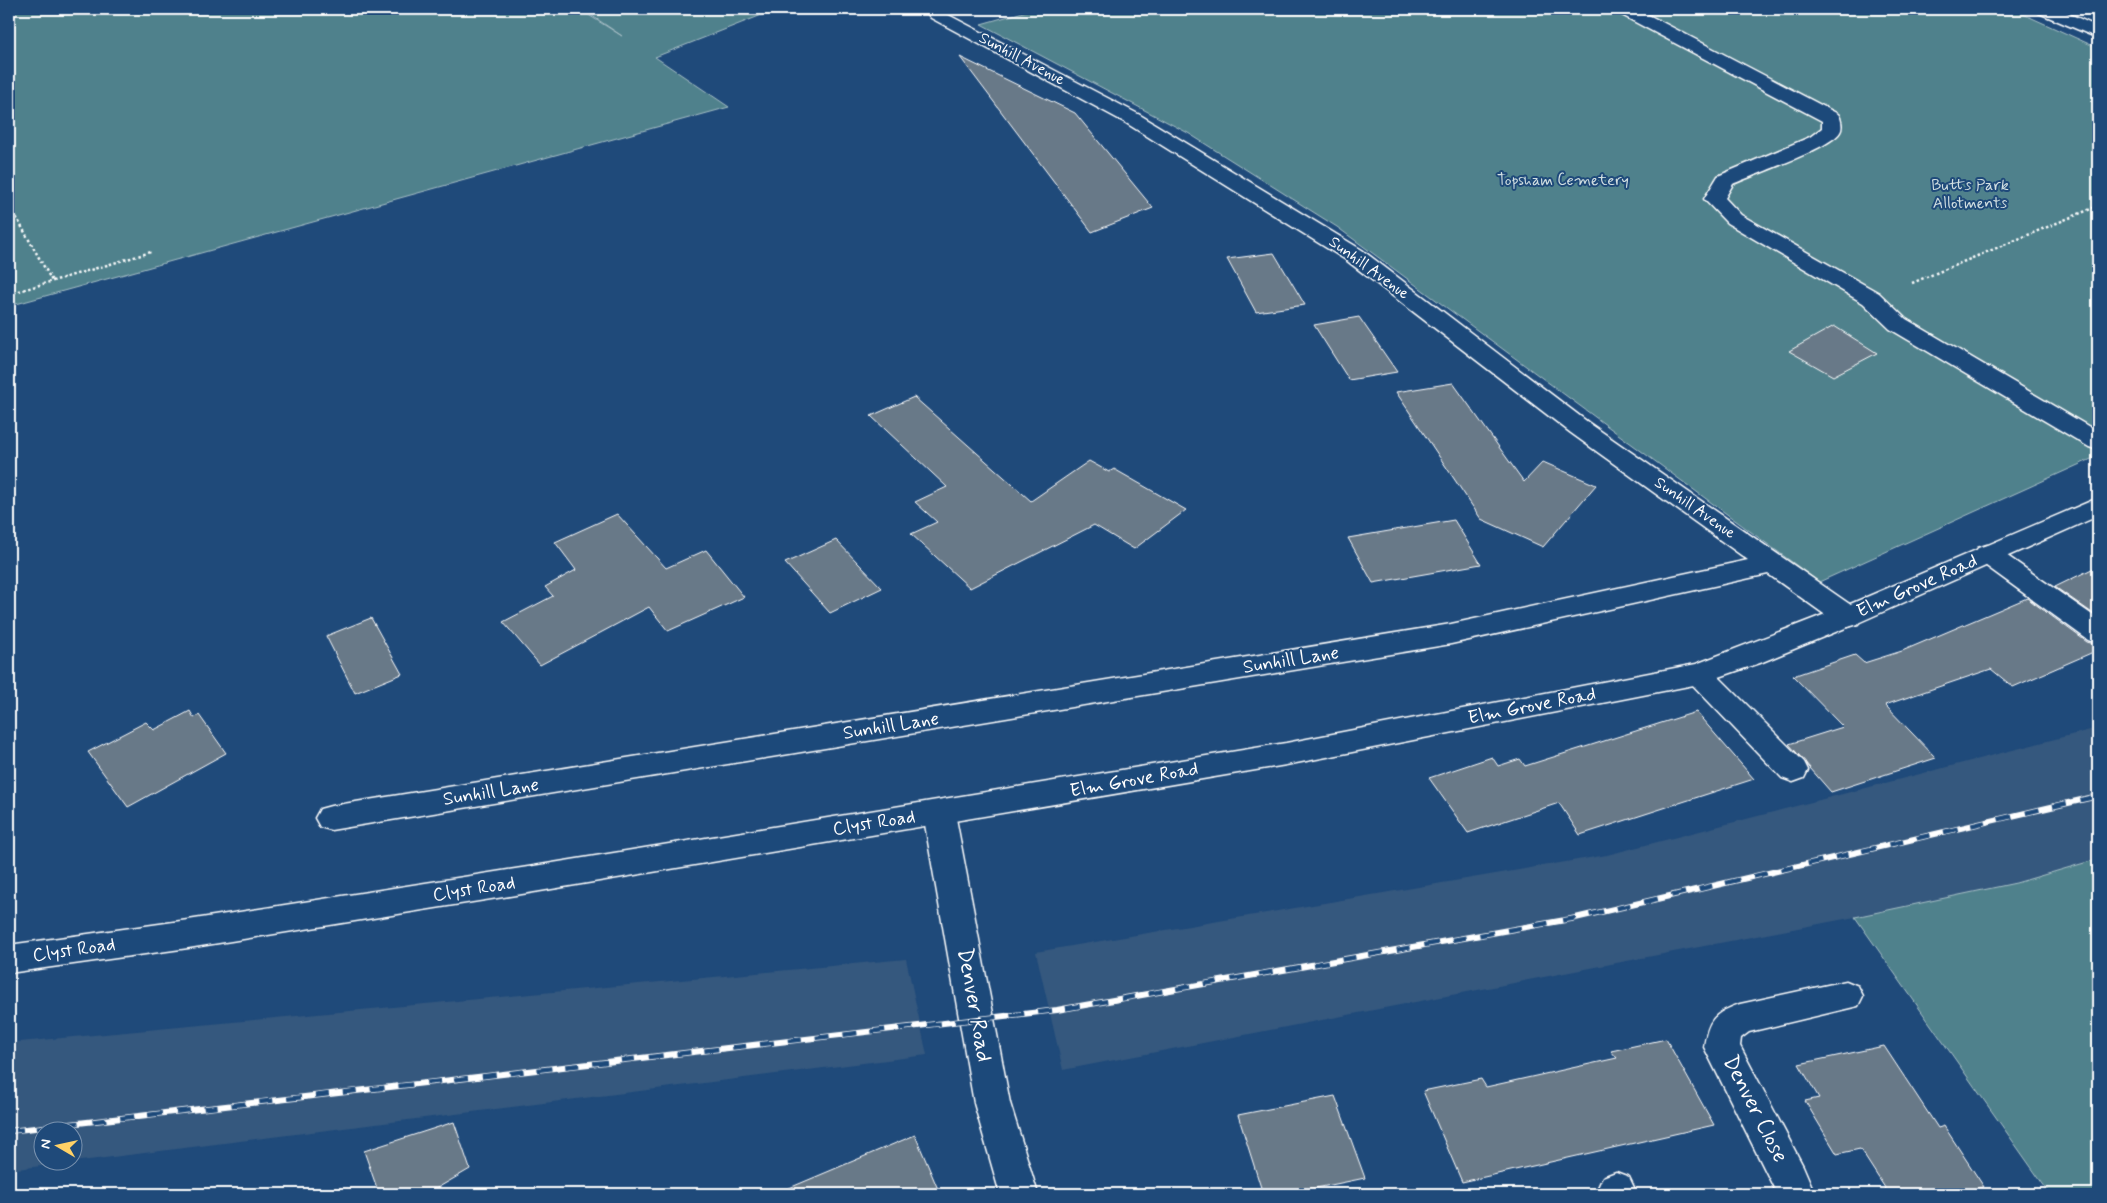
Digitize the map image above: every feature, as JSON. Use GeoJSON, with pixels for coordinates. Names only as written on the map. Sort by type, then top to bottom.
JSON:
{"type":"FeatureCollection","features":[{"type":"Feature","properties":{"kind":"street"},"geometry":{"type":"LineString","coordinates":[[1624,9],[1831,118],[1832,130],[1817,142],[1725,180],[1714,199],[1734,219],[1871,298],[1898,324],[2098,442]]}},
{"type":"Feature","properties":{"kind":"street"},"geometry":{"type":"LineString","coordinates":[[2045,9],[2098,33]]}},
{"type":"Feature","properties":{"kind":"street","name":"Sunhill Avenue"},"geometry":{"type":"LineString","coordinates":[[937,14],[1133,119],[1354,255],[1580,428],[1848,617]]}},
{"type":"Feature","properties":{"kind":"street","name":"Elm Grove Road"},"geometry":{"type":"LineString","coordinates":[[938,812],[1286,754],[1699,674],[1764,652],[1848,617],[2098,506]]}},
{"type":"Feature","properties":{"kind":"street"},"geometry":{"type":"LineString","coordinates":[[1987,554],[2098,634]]}},
{"type":"Feature","properties":{"kind":"street","name":"Sunhill Avenue"},"geometry":{"type":"LineString","coordinates":[[1451,634],[1774,563]]}},
{"type":"Feature","properties":{"kind":"street","name":"Sunhill Lane"},"geometry":{"type":"LineString","coordinates":[[331,818],[1451,634]]}},
{"type":"Feature","properties":{"kind":"street"},"geometry":{"type":"LineString","coordinates":[[1699,674],[1793,770]]}},
{"type":"Feature","properties":{"kind":"street","name":"Clyst Road"},"geometry":{"type":"LineString","coordinates":[[9,959],[188,934],[938,812]]}},
{"type":"Feature","properties":{"kind":"street","name":"Denver Road"},"geometry":{"type":"LineString","coordinates":[[938,812],[992,1103],[1019,1194]]}},
{"type":"Feature","properties":{"kind":"street","name":"Denver Close"},"geometry":{"type":"LineString","coordinates":[[1796,1194],[1790,1178],[1722,1047],[1724,1030],[1740,1019],[1846,996]]}},
{"type":"Feature","properties":{"kind":"path"},"geometry":{"type":"LineString","coordinates":[[9,204],[52,281]]}},
{"type":"Feature","properties":{"kind":"path"},"geometry":{"type":"LineString","coordinates":[[1911,283],[2098,206]]}},
{"type":"Feature","properties":{"kind":"path"},"geometry":{"type":"LineString","coordinates":[[9,294],[151,252]]}},
{"type":"Feature","properties":{"kind":"shaded area"},"geometry":{"type":"Polygon","coordinates":[[[2098,728],[2098,859],[2016,883],[1855,917],[1063,1070],[1036,952],[1607,855],[2098,728]]]}},
{"type":"Feature","properties":{"kind":"shaded area"},"geometry":{"type":"Polygon","coordinates":[[[906,959],[927,1055],[82,1161],[82,1120],[32,1120],[32,1167],[9,1170],[9,1043],[906,959]]]}},
{"type":"Feature","properties":{"kind":"green space"},"geometry":{"type":"Polygon","coordinates":[[[9,9],[579,9],[622,36],[582,9],[777,9],[655,57],[729,107],[9,306],[9,9]]]}},
{"type":"Feature","properties":{"kind":"green space","name":"Topsham Cemetery"},"geometry":{"type":"Polygon","coordinates":[[[1034,9],[2012,9],[2098,48],[2098,456],[1819,582],[1337,227],[1188,133],[981,24],[1034,9]]]}},
{"type":"Feature","properties":{"kind":"green space"},"geometry":{"type":"Polygon","coordinates":[[[2098,859],[2098,1194],[2050,1194],[1855,917],[2016,883],[2098,859]]]}},
{"type":"Feature","properties":{"kind":"building"},"geometry":{"type":"Polygon","coordinates":[[[960,57],[1075,113],[1153,208],[1092,232],[960,57]]]}},
{"type":"Feature","properties":{"kind":"building"},"geometry":{"type":"Polygon","coordinates":[[[1274,253],[1305,305],[1256,312],[1227,259],[1274,253]]]}},
{"type":"Feature","properties":{"kind":"building"},"geometry":{"type":"Polygon","coordinates":[[[1359,317],[1397,372],[1349,380],[1314,325],[1359,317]]]}},
{"type":"Feature","properties":{"kind":"building"},"geometry":{"type":"Polygon","coordinates":[[[1834,326],[1877,353],[1833,376],[1789,351],[1834,326]]]}},
{"type":"Feature","properties":{"kind":"building"},"geometry":{"type":"Polygon","coordinates":[[[1453,383],[1524,482],[1543,462],[1596,485],[1543,547],[1481,519],[1396,392],[1453,383]]]}},
{"type":"Feature","properties":{"kind":"building"},"geometry":{"type":"Polygon","coordinates":[[[914,397],[1031,501],[1089,461],[1109,472],[1114,469],[1186,510],[1134,549],[1094,525],[970,588],[911,534],[937,522],[915,502],[947,487],[871,416],[914,397]]]}},
{"type":"Feature","properties":{"kind":"building"},"geometry":{"type":"Polygon","coordinates":[[[617,514],[666,568],[706,550],[744,597],[668,631],[649,607],[540,665],[503,622],[553,596],[545,587],[576,570],[555,542],[617,514]]]}},
{"type":"Feature","properties":{"kind":"building"},"geometry":{"type":"Polygon","coordinates":[[[1454,520],[1481,564],[1373,583],[1348,538],[1454,520]]]}},
{"type":"Feature","properties":{"kind":"building"},"geometry":{"type":"Polygon","coordinates":[[[836,540],[882,588],[830,613],[785,563],[836,540]]]}},
{"type":"Feature","properties":{"kind":"building"},"geometry":{"type":"Polygon","coordinates":[[[2098,566],[2098,617],[2055,587],[2098,566]]]}},
{"type":"Feature","properties":{"kind":"building"},"geometry":{"type":"Polygon","coordinates":[[[2027,598],[2087,642],[2098,645],[2098,650],[2013,687],[1991,669],[1885,705],[1936,758],[1831,792],[1789,744],[1843,727],[1793,676],[1855,655],[1864,663],[1902,651],[2027,598]]]}},
{"type":"Feature","properties":{"kind":"building"},"geometry":{"type":"Polygon","coordinates":[[[371,618],[402,674],[355,693],[326,636],[371,618]]]}},
{"type":"Feature","properties":{"kind":"building"},"geometry":{"type":"Polygon","coordinates":[[[190,711],[194,718],[199,715],[226,753],[128,807],[88,752],[146,722],[154,730],[190,711]]]}},
{"type":"Feature","properties":{"kind":"building"},"geometry":{"type":"Polygon","coordinates":[[[1696,712],[1754,779],[1580,835],[1559,803],[1468,833],[1429,778],[1492,757],[1498,766],[1520,759],[1525,766],[1696,712]]]}},
{"type":"Feature","properties":{"kind":"building"},"geometry":{"type":"Polygon","coordinates":[[[1666,1039],[1714,1125],[1462,1182],[1423,1091],[1481,1079],[1486,1087],[1617,1058],[1611,1051],[1666,1039]]]}},
{"type":"Feature","properties":{"kind":"building"},"geometry":{"type":"Polygon","coordinates":[[[1884,1046],[1938,1128],[1944,1126],[1984,1187],[1950,1194],[1889,1194],[1860,1149],[1837,1154],[1805,1101],[1819,1098],[1799,1064],[1884,1046]]]}},
{"type":"Feature","properties":{"kind":"building"},"geometry":{"type":"Polygon","coordinates":[[[1335,1096],[1365,1178],[1287,1194],[1263,1194],[1238,1115],[1335,1096]]]}},
{"type":"Feature","properties":{"kind":"building"},"geometry":{"type":"Polygon","coordinates":[[[454,1122],[470,1169],[427,1194],[379,1194],[364,1151],[454,1122]]]}},
{"type":"Feature","properties":{"kind":"building"},"geometry":{"type":"Polygon","coordinates":[[[915,1135],[940,1194],[775,1194],[915,1135]]]}},
{"type":"Feature","properties":{"kind":"railway"},"geometry":{"type":"LineString","coordinates":[[9,1131],[1057,1010],[1571,919],[2098,796]]}},
{"type":"Feature","properties":{"kind":"park label","name":"Butts Park Allotments"},"geometry":{"type":"Point","coordinates":[1970,194]}}]}
